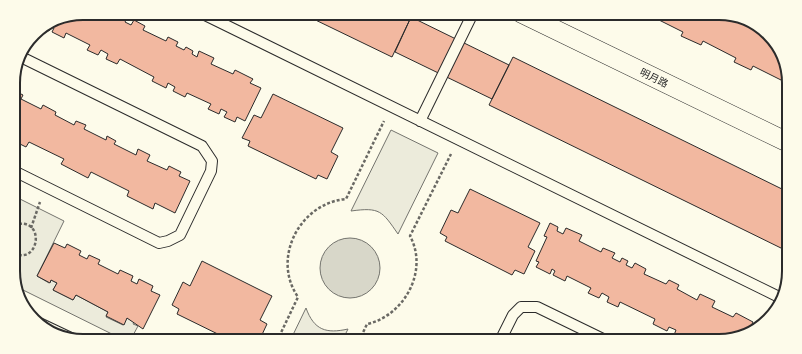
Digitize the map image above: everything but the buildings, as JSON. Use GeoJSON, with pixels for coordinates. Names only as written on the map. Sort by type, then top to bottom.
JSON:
{"type":"FeatureCollection","features":[{"type":"Feature","properties":{"kind":"street","name":"明月路"},"geometry":{"type":"LineString","coordinates":[[535,20],[782,140]]}},
{"type":"Feature","properties":{"kind":"lane"},"geometry":{"type":"LineString","coordinates":[[215,20],[777,296]]}},
{"type":"Feature","properties":{"kind":"lane"},"geometry":{"type":"LineString","coordinates":[[420,121],[470,20]]}},
{"type":"Feature","properties":{"kind":"lane"},"geometry":{"type":"LineString","coordinates":[[20,174],[159,242],[168,241],[180,235],[211,172],[212,161],[202,146],[25,59]]}},
{"type":"Feature","properties":{"kind":"lane"},"geometry":{"type":"LineString","coordinates":[[504,334],[513,315],[521,306],[537,306],[592,334]]}},
{"type":"Feature","properties":{"kind":"path"},"geometry":{"type":"LineString","coordinates":[[280,334],[298,297],[290,280],[288,268],[290,245],[296,231],[304,220],[315,210],[328,203],[346,198],[391,106]]}},
{"type":"Feature","properties":{"kind":"path"},"geometry":{"type":"LineString","coordinates":[[363,334],[368,324],[386,317],[397,308],[413,283],[416,269],[416,254],[410,236],[458,139]]}},
{"type":"Feature","properties":{"kind":"path"},"geometry":{"type":"LineString","coordinates":[[31,228],[45,186]]}},
{"type":"Feature","properties":{"kind":"path"},"geometry":{"type":"LineString","coordinates":[[20,223],[28,225],[37,238],[35,246],[31,252],[20,254]]}},
{"type":"Feature","properties":{"kind":"shaded area"},"geometry":{"type":"Polygon","coordinates":[[[391,130],[438,153],[398,234],[388,220],[379,212],[374,210],[351,211],[391,130]]]}},
{"type":"Feature","properties":{"kind":"shaded area"},"geometry":{"type":"Polygon","coordinates":[[[20,199],[64,221],[37,276],[49,283],[51,280],[57,283],[53,290],[73,300],[76,295],[108,312],[106,317],[123,325],[127,318],[134,322],[133,324],[138,326],[134,334],[112,334],[23,290],[20,271],[20,199]]]}},
{"type":"Feature","properties":{"kind":"shaded area"},"geometry":{"type":"Polygon","coordinates":[[[350,238],[367,243],[375,251],[380,268],[375,285],[367,293],[350,298],[333,293],[325,285],[320,268],[325,251],[333,243],[350,238]]]}},
{"type":"Feature","properties":{"kind":"shaded area"},"geometry":{"type":"Polygon","coordinates":[[[306,308],[313,321],[322,329],[333,331],[348,329],[346,334],[293,334],[306,308]]]}}]}
